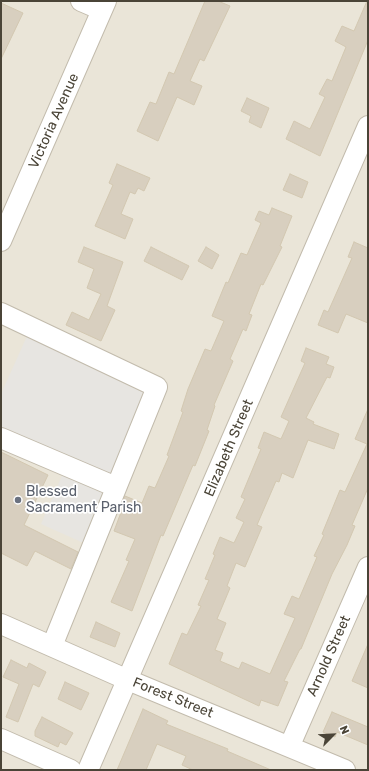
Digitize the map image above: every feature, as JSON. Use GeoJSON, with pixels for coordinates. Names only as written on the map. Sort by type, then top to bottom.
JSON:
{"type":"FeatureCollection","features":[{"type":"Feature","properties":{"kind":"street"},"geometry":{"type":"LineString","coordinates":[[81,1],[104,5]]}},
{"type":"Feature","properties":{"kind":"street","name":"Victoria Avenue"},"geometry":{"type":"LineString","coordinates":[[1,241],[104,5]]}},
{"type":"Feature","properties":{"kind":"street","name":"Elizabeth Street"},"geometry":{"type":"LineString","coordinates":[[88,770],[368,126]]}},
{"type":"Feature","properties":{"kind":"street"},"geometry":{"type":"LineString","coordinates":[[1,313],[157,387],[52,646]]}},
{"type":"Feature","properties":{"kind":"street"},"geometry":{"type":"LineString","coordinates":[[1,438],[116,487]]}},
{"type":"Feature","properties":{"kind":"street","name":"Arnold Street"},"geometry":{"type":"LineString","coordinates":[[290,745],[368,567]]}},
{"type":"Feature","properties":{"kind":"street","name":"Forest Street"},"geometry":{"type":"LineString","coordinates":[[1,624],[128,680],[290,745],[345,770]]}},
{"type":"Feature","properties":{"kind":"street"},"geometry":{"type":"LineString","coordinates":[[1,739],[71,770]]}},
{"type":"Feature","properties":{"kind":"shaded area"},"geometry":{"type":"Polygon","coordinates":[[[1,1],[368,1],[368,770],[1,770],[1,1]]]}},
{"type":"Feature","properties":{"kind":"shaded area"},"geometry":{"type":"Polygon","coordinates":[[[32,325],[161,385],[97,549],[41,524],[64,471],[1,443],[1,394],[32,325]]]}},
{"type":"Feature","properties":{"kind":"building"},"geometry":{"type":"Polygon","coordinates":[[[205,1],[218,1],[230,6],[204,61],[200,59],[190,81],[202,86],[194,105],[177,97],[158,141],[137,131],[150,102],[156,104],[169,72],[174,74],[205,1]]]}},
{"type":"Feature","properties":{"kind":"building"},"geometry":{"type":"Polygon","coordinates":[[[367,1],[368,40],[320,156],[286,139],[294,121],[310,129],[325,97],[319,94],[327,79],[332,81],[346,47],[335,41],[342,26],[354,31],[367,1]]]}},
{"type":"Feature","properties":{"kind":"building"},"geometry":{"type":"Polygon","coordinates":[[[1,3],[23,13],[1,59],[1,3]]]}},
{"type":"Feature","properties":{"kind":"building"},"geometry":{"type":"Polygon","coordinates":[[[247,98],[269,108],[261,128],[249,122],[251,116],[241,111],[247,98]]]}},
{"type":"Feature","properties":{"kind":"building"},"geometry":{"type":"Polygon","coordinates":[[[117,164],[150,178],[144,191],[138,188],[135,194],[130,192],[121,214],[133,219],[125,239],[95,226],[113,185],[109,183],[117,164]]]}},
{"type":"Feature","properties":{"kind":"building"},"geometry":{"type":"Polygon","coordinates":[[[290,174],[308,182],[302,198],[283,190],[290,174]]]}},
{"type":"Feature","properties":{"kind":"building"},"geometry":{"type":"Polygon","coordinates":[[[272,208],[292,216],[280,246],[282,247],[263,285],[261,284],[249,314],[252,315],[246,331],[243,329],[230,359],[233,361],[214,405],[215,406],[207,430],[209,431],[195,466],[193,465],[163,536],[161,535],[132,611],[111,602],[129,561],[126,560],[135,539],[114,531],[123,507],[121,506],[125,496],[142,503],[149,486],[155,488],[169,456],[167,455],[183,412],[181,411],[188,389],[205,349],[211,351],[224,321],[212,316],[226,282],[228,283],[241,253],[247,255],[261,223],[255,220],[259,211],[269,215],[272,208]]]}},
{"type":"Feature","properties":{"kind":"building"},"geometry":{"type":"Polygon","coordinates":[[[354,242],[368,248],[368,323],[346,314],[338,333],[318,325],[324,310],[328,312],[352,258],[348,257],[354,242]]]}},
{"type":"Feature","properties":{"kind":"building"},"geometry":{"type":"Polygon","coordinates":[[[84,247],[123,262],[107,306],[115,310],[101,341],[66,325],[72,312],[89,320],[101,294],[87,288],[94,269],[78,262],[84,247]]]}},
{"type":"Feature","properties":{"kind":"building"},"geometry":{"type":"Polygon","coordinates":[[[151,247],[189,266],[182,280],[144,261],[151,247]]]}},
{"type":"Feature","properties":{"kind":"building"},"geometry":{"type":"Polygon","coordinates":[[[206,247],[219,255],[212,269],[198,261],[206,247]]]}},
{"type":"Feature","properties":{"kind":"building"},"geometry":{"type":"Polygon","coordinates":[[[306,348],[329,357],[326,364],[334,367],[330,378],[327,377],[306,418],[314,422],[313,424],[339,434],[334,449],[308,440],[293,478],[282,473],[279,482],[276,481],[257,525],[262,527],[245,567],[236,563],[227,586],[230,588],[217,619],[226,623],[215,650],[223,653],[220,661],[239,669],[242,662],[270,674],[295,618],[284,614],[292,596],[299,599],[317,557],[314,556],[324,535],[322,534],[340,490],[345,492],[367,444],[355,439],[368,409],[368,488],[352,525],[355,526],[347,545],[332,574],[301,649],[284,681],[288,682],[278,706],[261,700],[259,706],[169,664],[182,633],[187,635],[201,606],[198,605],[209,580],[205,579],[215,555],[213,554],[220,537],[234,543],[244,522],[236,518],[245,499],[241,497],[261,449],[258,448],[264,432],[281,439],[289,421],[281,417],[305,363],[301,361],[306,348]]]}},
{"type":"Feature","properties":{"kind":"building","name":"Blessed Sacrament Parish"},"geometry":{"type":"Polygon","coordinates":[[[1,452],[48,475],[24,525],[78,552],[71,569],[35,551],[27,566],[1,553],[1,452]]]}},
{"type":"Feature","properties":{"kind":"building"},"geometry":{"type":"Polygon","coordinates":[[[96,622],[120,633],[115,647],[90,637],[96,622]]]}},
{"type":"Feature","properties":{"kind":"building"},"geometry":{"type":"Polygon","coordinates":[[[368,644],[368,688],[352,681],[368,644]]]}},
{"type":"Feature","properties":{"kind":"building"},"geometry":{"type":"Polygon","coordinates":[[[11,660],[27,668],[29,663],[46,672],[39,687],[33,684],[18,722],[6,717],[19,684],[3,677],[11,660]]]}},
{"type":"Feature","properties":{"kind":"building"},"geometry":{"type":"Polygon","coordinates":[[[65,682],[89,693],[81,710],[58,699],[65,682]]]}},
{"type":"Feature","properties":{"kind":"building"},"geometry":{"type":"Polygon","coordinates":[[[143,709],[168,721],[166,724],[228,749],[227,751],[271,770],[193,770],[182,765],[186,756],[157,744],[146,770],[117,770],[143,709]]]}},
{"type":"Feature","properties":{"kind":"building"},"geometry":{"type":"Polygon","coordinates":[[[332,712],[368,727],[368,745],[337,732],[335,737],[323,732],[332,712]]]}},
{"type":"Feature","properties":{"kind":"building"},"geometry":{"type":"Polygon","coordinates":[[[42,717],[73,733],[66,745],[60,742],[58,747],[35,736],[35,731],[42,717]]]}},
{"type":"Feature","properties":{"kind":"place","name":"Blessed Sacrament Parish"},"geometry":{"type":"Point","coordinates":[18,500]}}]}
